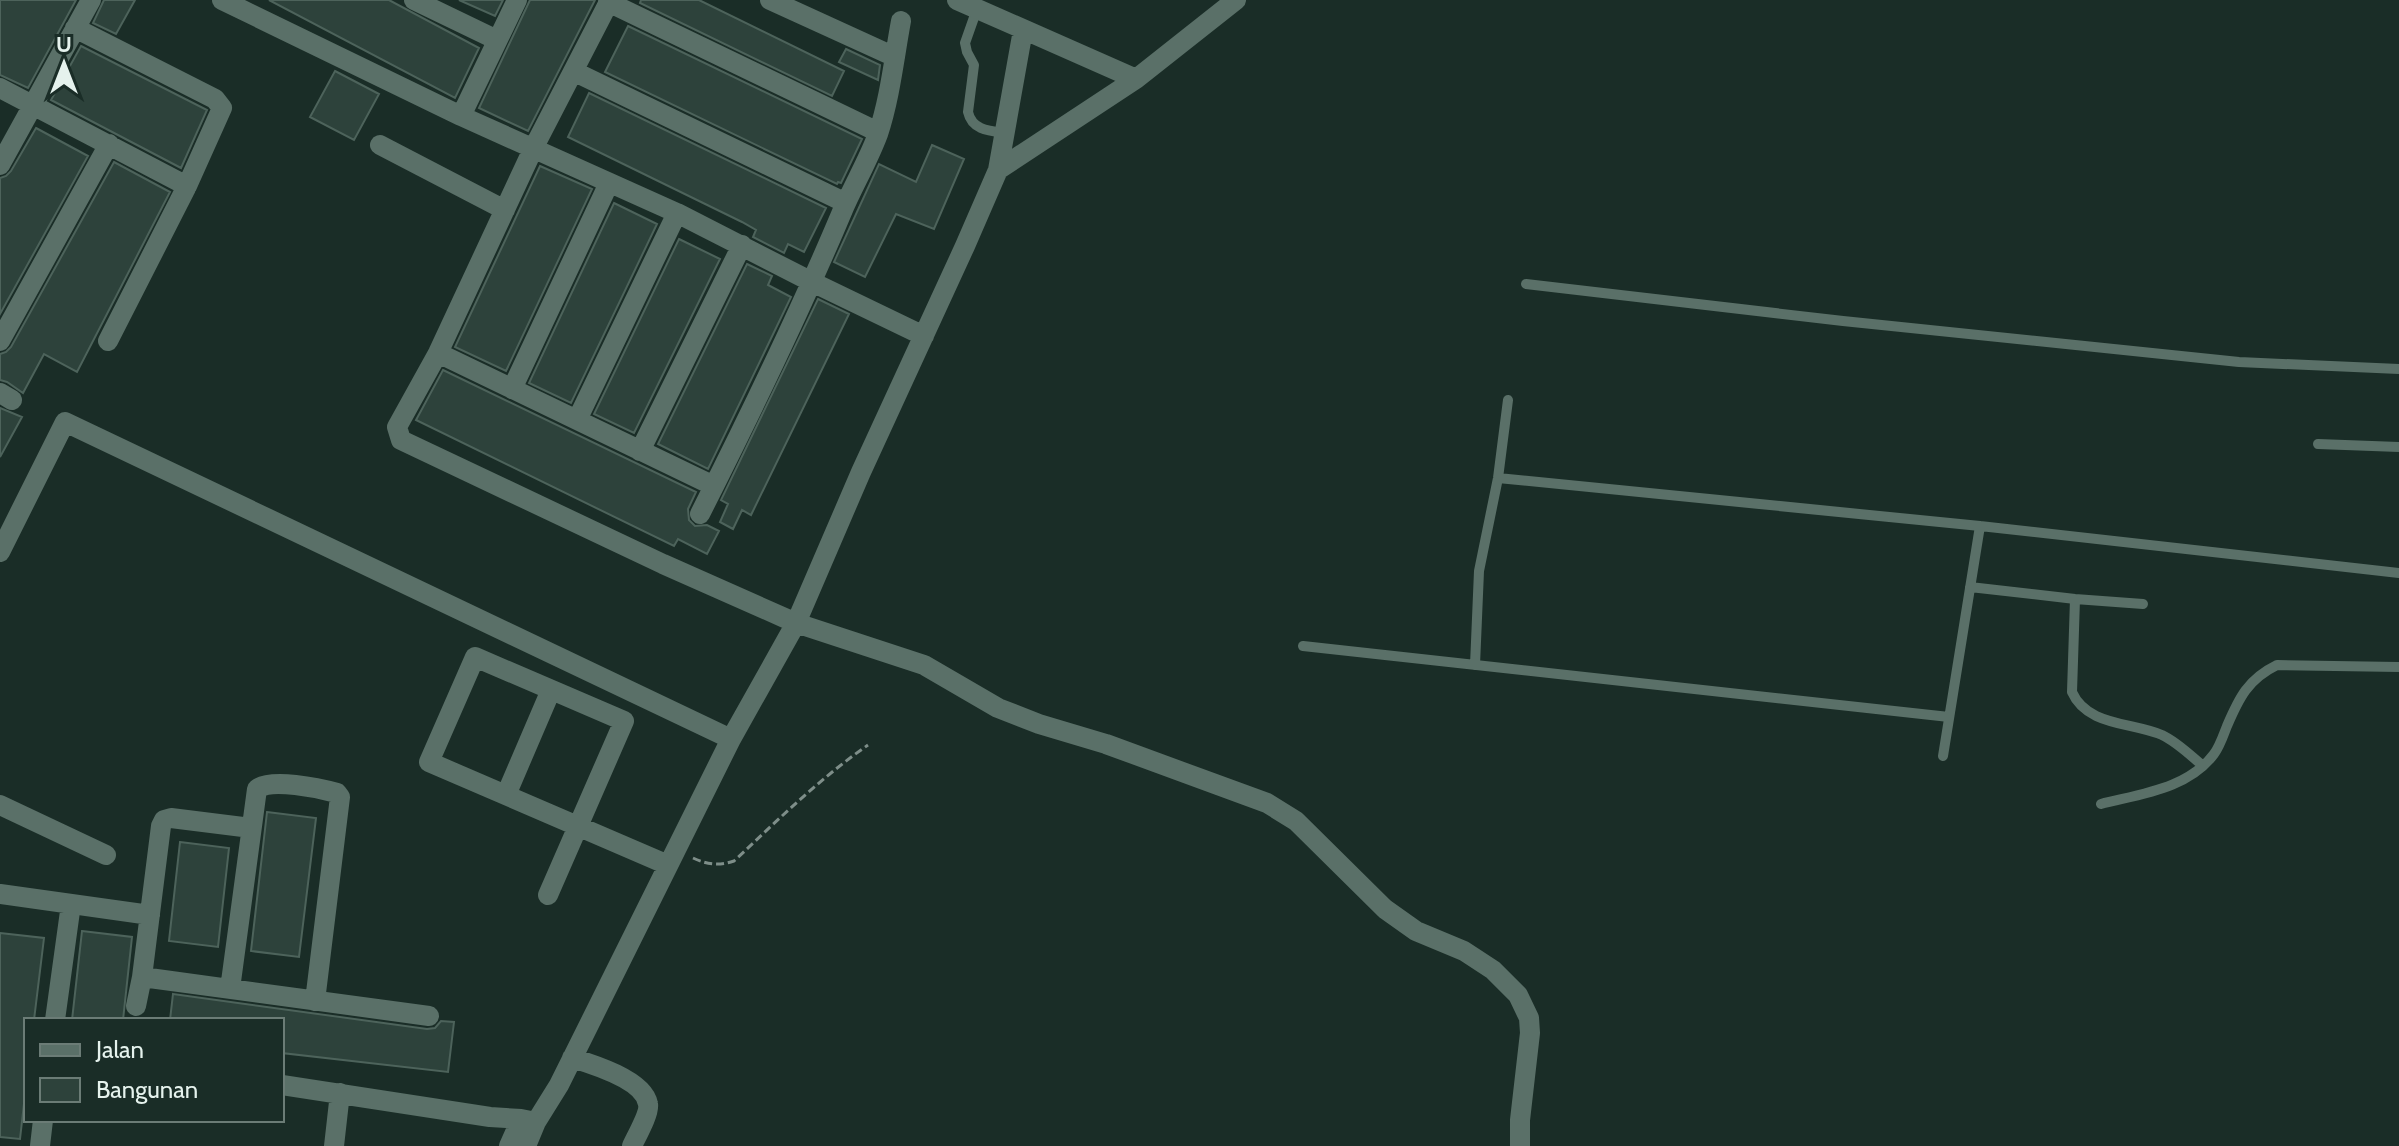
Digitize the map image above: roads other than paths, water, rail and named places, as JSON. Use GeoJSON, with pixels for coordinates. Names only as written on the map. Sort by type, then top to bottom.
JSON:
{"type":"FeatureCollection","features":[{"type":"Feature","properties":{"kind":"street"},"geometry":{"type":"LineString","coordinates":[[0,165],[91,0]]}},
{"type":"Feature","properties":{"kind":"street"},"geometry":{"type":"LineString","coordinates":[[222,0],[461,116],[677,213],[924,336]]}},
{"type":"Feature","properties":{"kind":"street"},"geometry":{"type":"LineString","coordinates":[[461,116],[517,0]]}},
{"type":"Feature","properties":{"kind":"street"},"geometry":{"type":"LineString","coordinates":[[770,0],[895,57]]}},
{"type":"Feature","properties":{"kind":"street"},"geometry":{"type":"LineString","coordinates":[[957,0],[988,8],[1023,30],[1136,79]]}},
{"type":"Feature","properties":{"kind":"street"},"geometry":{"type":"LineString","coordinates":[[998,170],[1136,79],[1236,0]]}},
{"type":"Feature","properties":{"kind":"street"},"geometry":{"type":"LineString","coordinates":[[878,132],[609,1],[534,147],[438,353],[397,427],[401,440],[796,623],[924,665],[998,708],[1267,803],[1296,821],[1385,909],[1416,931],[1464,951],[1493,970],[1518,995],[1529,1018],[1530,1033],[1520,1146]]}},
{"type":"Feature","properties":{"kind":"street"},"geometry":{"type":"LineString","coordinates":[[425,2],[497,40]]}},
{"type":"Feature","properties":{"kind":"street"},"geometry":{"type":"LineString","coordinates":[[700,514],[812,282],[878,132],[901,21]]}},
{"type":"Feature","properties":{"kind":"street"},"geometry":{"type":"LineString","coordinates":[[75,28],[215,99],[221,105],[221,112],[187,186],[108,341]]}},
{"type":"Feature","properties":{"kind":"street"},"geometry":{"type":"LineString","coordinates":[[509,1146],[572,1058],[731,739],[796,623],[998,170],[1023,30]]}},
{"type":"Feature","properties":{"kind":"street"},"geometry":{"type":"LineString","coordinates":[[575,72],[846,203]]}},
{"type":"Feature","properties":{"kind":"street"},"geometry":{"type":"LineString","coordinates":[[0,88],[187,186]]}},
{"type":"Feature","properties":{"kind":"street"},"geometry":{"type":"LineString","coordinates":[[0,341],[109,144]]}},
{"type":"Feature","properties":{"kind":"street"},"geometry":{"type":"LineString","coordinates":[[380,145],[505,210]]}},
{"type":"Feature","properties":{"kind":"street"},"geometry":{"type":"LineString","coordinates":[[512,389],[609,183]]}},
{"type":"Feature","properties":{"kind":"street"},"geometry":{"type":"LineString","coordinates":[[577,420],[677,213]]}},
{"type":"Feature","properties":{"kind":"street"},"geometry":{"type":"LineString","coordinates":[[640,451],[742,245]]}},
{"type":"Feature","properties":{"kind":"street"},"geometry":{"type":"LineString","coordinates":[[438,353],[714,486]]}},
{"type":"Feature","properties":{"kind":"street"},"geometry":{"type":"LineString","coordinates":[[0,552],[65,422],[731,739]]}},
{"type":"Feature","properties":{"kind":"street"},"geometry":{"type":"LineString","coordinates":[[548,895],[578,826],[624,721],[475,657],[429,762],[578,826],[672,858]]}},
{"type":"Feature","properties":{"kind":"street"},"geometry":{"type":"LineString","coordinates":[[506,795],[551,690]]}},
{"type":"Feature","properties":{"kind":"street"},"geometry":{"type":"LineString","coordinates":[[230,989],[255,794],[261,785],[269,783],[311,788],[339,795],[315,1001]]}},
{"type":"Feature","properties":{"kind":"street"},"geometry":{"type":"LineString","coordinates":[[0,805],[106,855]]}},
{"type":"Feature","properties":{"kind":"street"},"geometry":{"type":"LineString","coordinates":[[136,1006],[164,820],[171,818],[251,828]]}},
{"type":"Feature","properties":{"kind":"street"},"geometry":{"type":"LineString","coordinates":[[0,894],[150,915]]}},
{"type":"Feature","properties":{"kind":"street"},"geometry":{"type":"LineString","coordinates":[[55,1018],[71,904]]}},
{"type":"Feature","properties":{"kind":"street"},"geometry":{"type":"LineString","coordinates":[[142,977],[429,1016]]}},
{"type":"Feature","properties":{"kind":"street"},"geometry":{"type":"LineString","coordinates":[[572,1058],[614,1072],[647,1100],[648,1110],[632,1146]]}},
{"type":"Feature","properties":{"kind":"street"},"geometry":{"type":"LineString","coordinates":[[284,1085],[528,1120]]}},
{"type":"Feature","properties":{"kind":"street"},"geometry":{"type":"LineString","coordinates":[[334,1146],[340,1093]]}},
{"type":"Feature","properties":{"kind":"street"},"geometry":{"type":"LineString","coordinates":[[526,1146],[528,1120]]}},
{"type":"Feature","properties":{"kind":"street"},"geometry":{"type":"LineString","coordinates":[[40,1146],[43,1122]]}},
{"type":"Feature","properties":{"kind":"lane"},"geometry":{"type":"LineString","coordinates":[[988,8],[965,43],[974,65],[968,112],[969,118],[983,130],[1005,133]]}},
{"type":"Feature","properties":{"kind":"lane"},"geometry":{"type":"LineString","coordinates":[[1526,284],[1858,323],[2239,362],[2399,369]]}},
{"type":"Feature","properties":{"kind":"lane"},"geometry":{"type":"LineString","coordinates":[[1475,665],[1479,571],[1498,478],[1508,400]]}},
{"type":"Feature","properties":{"kind":"lane"},"geometry":{"type":"LineString","coordinates":[[2318,444],[2399,447]]}},
{"type":"Feature","properties":{"kind":"lane"},"geometry":{"type":"LineString","coordinates":[[1498,478],[1980,526],[2399,573]]}},
{"type":"Feature","properties":{"kind":"lane"},"geometry":{"type":"LineString","coordinates":[[1943,756],[1980,526]]}},
{"type":"Feature","properties":{"kind":"lane"},"geometry":{"type":"LineString","coordinates":[[1970,587],[2143,604]]}},
{"type":"Feature","properties":{"kind":"lane"},"geometry":{"type":"LineString","coordinates":[[2075,599],[2072,692],[2077,703],[2097,716],[2166,737],[2203,766]]}},
{"type":"Feature","properties":{"kind":"lane"},"geometry":{"type":"LineString","coordinates":[[1303,646],[1949,717]]}},
{"type":"Feature","properties":{"kind":"lane"},"geometry":{"type":"LineString","coordinates":[[2101,804],[2164,788],[2203,766],[2215,753],[2248,686],[2261,673],[2277,665],[2399,667]]}}]}
